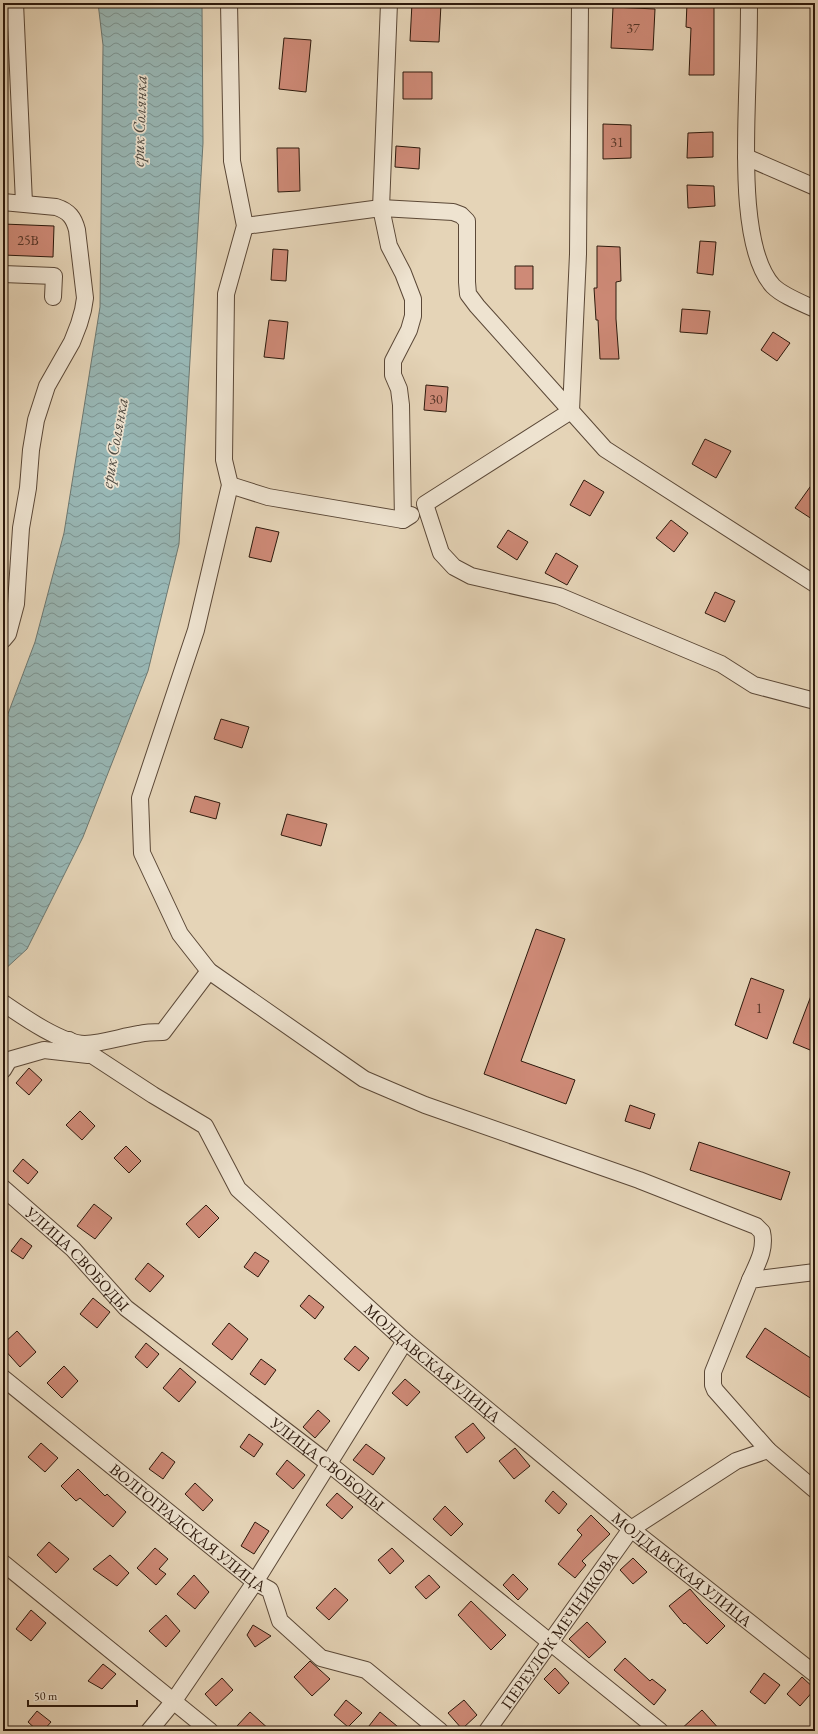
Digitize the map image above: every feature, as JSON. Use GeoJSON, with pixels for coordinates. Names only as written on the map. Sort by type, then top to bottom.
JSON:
{"type":"FeatureCollection","features":[{"type":"Feature","properties":{"kind":"street"},"geometry":{"type":"LineString","coordinates":[[15,3],[24,203]]}},
{"type":"Feature","properties":{"kind":"street"},"geometry":{"type":"LineString","coordinates":[[229,3],[232,161],[245,226],[226,294],[224,460],[230,485],[196,630],[140,798],[142,853],[180,934],[209,972],[364,1079],[425,1105],[639,1180],[756,1226],[762,1232],[764,1241],[763,1251],[713,1372],[713,1385],[715,1390],[768,1450],[815,1490]]}},
{"type":"Feature","properties":{"kind":"street"},"geometry":{"type":"LineString","coordinates":[[389,3],[381,208],[389,246],[403,273],[413,299],[413,316],[409,330],[392,361],[393,374],[399,390],[401,405],[403,520]]}},
{"type":"Feature","properties":{"kind":"street"},"geometry":{"type":"LineString","coordinates":[[571,411],[578,254],[580,3]]}},
{"type":"Feature","properties":{"kind":"street"},"geometry":{"type":"LineString","coordinates":[[750,3],[746,157],[749,217],[757,256],[765,274],[774,286],[815,309]]}},
{"type":"Feature","properties":{"kind":"street"},"geometry":{"type":"LineString","coordinates":[[746,157],[815,187]]}},
{"type":"Feature","properties":{"kind":"street"},"geometry":{"type":"LineString","coordinates":[[3,202],[24,203],[64,210],[75,221],[85,298],[80,324],[72,342],[47,386],[36,420],[31,450],[28,488],[21,528],[16,604],[8,634],[3,640]]}},
{"type":"Feature","properties":{"kind":"street"},"geometry":{"type":"LineString","coordinates":[[245,226],[381,208],[452,212],[464,217],[467,221],[468,294],[476,306],[571,411],[591,436],[605,450],[815,584]]}},
{"type":"Feature","properties":{"kind":"street"},"geometry":{"type":"LineString","coordinates":[[3,274],[54,276],[53,297]]}},
{"type":"Feature","properties":{"kind":"street"},"geometry":{"type":"LineString","coordinates":[[230,485],[268,497],[403,520],[425,504],[571,411]]}},
{"type":"Feature","properties":{"kind":"street"},"geometry":{"type":"LineString","coordinates":[[425,504],[440,552],[454,567],[471,576],[559,596],[721,664],[754,685],[815,701]]}},
{"type":"Feature","properties":{"kind":"street"},"geometry":{"type":"LineString","coordinates":[[3,1003],[24,1017],[68,1040],[83,1044],[114,1040],[140,1033],[164,1032],[209,972]]}},
{"type":"Feature","properties":{"kind":"street","name":"МОЛДАВСКАЯ УЛИЦА"},"geometry":{"type":"LineString","coordinates":[[68,1040],[153,1095],[205,1126],[238,1189],[405,1341],[631,1529],[815,1674]]}},
{"type":"Feature","properties":{"kind":"street"},"geometry":{"type":"LineString","coordinates":[[3,1070],[9,1060],[44,1050],[92,1055]]}},
{"type":"Feature","properties":{"kind":"street","name":"УЛИЦА СВОБОДЫ"},"geometry":{"type":"LineString","coordinates":[[3,1188],[73,1249],[126,1308],[328,1463],[660,1731]]}},
{"type":"Feature","properties":{"kind":"street"},"geometry":{"type":"LineString","coordinates":[[750,1280],[815,1272]]}},
{"type":"Feature","properties":{"kind":"street"},"geometry":{"type":"LineString","coordinates":[[149,1731],[173,1702],[255,1582],[405,1341]]}},
{"type":"Feature","properties":{"kind":"street","name":"ВОЛГОГРАДСКАЯ УЛИЦА"},"geometry":{"type":"LineString","coordinates":[[3,1378],[255,1582],[270,1590],[280,1621],[321,1658],[366,1670],[440,1731]]}},
{"type":"Feature","properties":{"kind":"street"},"geometry":{"type":"LineString","coordinates":[[631,1529],[736,1462],[768,1450]]}},
{"type":"Feature","properties":{"kind":"street","name":"ПЕРЕУЛОК МЕЧНИКОВА"},"geometry":{"type":"LineString","coordinates":[[486,1731],[551,1643],[631,1529]]}},
{"type":"Feature","properties":{"kind":"street"},"geometry":{"type":"LineString","coordinates":[[3,1563],[210,1731]]}},
{"type":"Feature","properties":{"kind":"water","name":"ерик Солянка"},"geometry":{"type":"Polygon","coordinates":[[[98,3],[202,3],[203,143],[179,544],[148,671],[83,837],[27,949],[3,971],[3,727],[35,642],[64,533],[100,307],[103,45],[98,3]]]}},
{"type":"Feature","properties":{"kind":"building"},"geometry":{"type":"Polygon","coordinates":[[[412,3],[441,4],[439,42],[410,41],[412,3]]]}},
{"type":"Feature","properties":{"kind":"building"},"geometry":{"type":"Polygon","coordinates":[[[687,3],[714,3],[714,75],[689,75],[691,28],[686,27],[687,3]]]}},
{"type":"Feature","properties":{"kind":"building"},"geometry":{"type":"Polygon","coordinates":[[[613,7],[655,9],[653,50],[611,48],[613,7]]]}},
{"type":"Feature","properties":{"kind":"building"},"geometry":{"type":"Polygon","coordinates":[[[284,38],[311,40],[306,92],[279,89],[284,38]]]}},
{"type":"Feature","properties":{"kind":"building"},"geometry":{"type":"Polygon","coordinates":[[[403,72],[432,72],[432,99],[403,99],[403,72]]]}},
{"type":"Feature","properties":{"kind":"building"},"geometry":{"type":"Polygon","coordinates":[[[603,124],[631,125],[631,158],[603,159],[603,124]]]}},
{"type":"Feature","properties":{"kind":"building"},"geometry":{"type":"Polygon","coordinates":[[[713,132],[713,157],[687,158],[688,133],[713,132]]]}},
{"type":"Feature","properties":{"kind":"building"},"geometry":{"type":"Polygon","coordinates":[[[396,146],[420,148],[419,169],[395,167],[396,146]]]}},
{"type":"Feature","properties":{"kind":"building"},"geometry":{"type":"Polygon","coordinates":[[[277,148],[299,148],[300,191],[278,192],[277,148]]]}},
{"type":"Feature","properties":{"kind":"building"},"geometry":{"type":"Polygon","coordinates":[[[687,185],[714,186],[715,206],[688,208],[687,185]]]}},
{"type":"Feature","properties":{"kind":"building"},"geometry":{"type":"Polygon","coordinates":[[[3,224],[54,226],[53,257],[3,255],[3,224]]]}},
{"type":"Feature","properties":{"kind":"building"},"geometry":{"type":"Polygon","coordinates":[[[700,241],[716,242],[713,275],[697,273],[700,241]]]}},
{"type":"Feature","properties":{"kind":"building"},"geometry":{"type":"Polygon","coordinates":[[[597,246],[620,247],[621,281],[616,282],[616,319],[619,359],[600,359],[598,320],[596,320],[594,288],[597,288],[597,246]]]}},
{"type":"Feature","properties":{"kind":"building"},"geometry":{"type":"Polygon","coordinates":[[[273,249],[288,250],[286,281],[271,280],[273,249]]]}},
{"type":"Feature","properties":{"kind":"building"},"geometry":{"type":"Polygon","coordinates":[[[515,266],[533,266],[533,289],[515,289],[515,266]]]}},
{"type":"Feature","properties":{"kind":"building"},"geometry":{"type":"Polygon","coordinates":[[[682,309],[710,311],[707,334],[680,332],[682,309]]]}},
{"type":"Feature","properties":{"kind":"building"},"geometry":{"type":"Polygon","coordinates":[[[269,320],[288,322],[284,359],[264,357],[269,320]]]}},
{"type":"Feature","properties":{"kind":"building"},"geometry":{"type":"Polygon","coordinates":[[[773,332],[790,343],[777,361],[761,350],[773,332]]]}},
{"type":"Feature","properties":{"kind":"building"},"geometry":{"type":"Polygon","coordinates":[[[426,385],[448,387],[446,412],[424,410],[426,385]]]}},
{"type":"Feature","properties":{"kind":"building"},"geometry":{"type":"Polygon","coordinates":[[[705,439],[731,451],[716,478],[692,464],[705,439]]]}},
{"type":"Feature","properties":{"kind":"building"},"geometry":{"type":"Polygon","coordinates":[[[584,480],[604,492],[590,516],[570,505],[584,480]]]}},
{"type":"Feature","properties":{"kind":"building"},"geometry":{"type":"Polygon","coordinates":[[[815,480],[815,521],[795,508],[815,480]]]}},
{"type":"Feature","properties":{"kind":"building"},"geometry":{"type":"Polygon","coordinates":[[[671,520],[688,533],[674,552],[656,538],[671,520]]]}},
{"type":"Feature","properties":{"kind":"building"},"geometry":{"type":"Polygon","coordinates":[[[256,527],[279,532],[271,562],[249,557],[256,527]]]}},
{"type":"Feature","properties":{"kind":"building"},"geometry":{"type":"Polygon","coordinates":[[[508,530],[528,542],[517,560],[497,547],[508,530]]]}},
{"type":"Feature","properties":{"kind":"building"},"geometry":{"type":"Polygon","coordinates":[[[556,553],[578,566],[567,585],[545,573],[556,553]]]}},
{"type":"Feature","properties":{"kind":"building"},"geometry":{"type":"Polygon","coordinates":[[[715,592],[735,601],[725,622],[705,613],[715,592]]]}},
{"type":"Feature","properties":{"kind":"building"},"geometry":{"type":"Polygon","coordinates":[[[221,719],[249,727],[242,748],[214,739],[221,719]]]}},
{"type":"Feature","properties":{"kind":"building"},"geometry":{"type":"Polygon","coordinates":[[[195,796],[220,803],[216,819],[190,812],[195,796]]]}},
{"type":"Feature","properties":{"kind":"building"},"geometry":{"type":"Polygon","coordinates":[[[287,814],[327,824],[321,846],[281,835],[287,814]]]}},
{"type":"Feature","properties":{"kind":"building"},"geometry":{"type":"Polygon","coordinates":[[[536,929],[565,939],[521,1061],[575,1080],[566,1104],[484,1074],[536,929]]]}},
{"type":"Feature","properties":{"kind":"building"},"geometry":{"type":"Polygon","coordinates":[[[751,978],[784,990],[767,1039],[735,1025],[751,978]]]}},
{"type":"Feature","properties":{"kind":"building"},"geometry":{"type":"Polygon","coordinates":[[[815,988],[815,1052],[793,1043],[815,988]]]}},
{"type":"Feature","properties":{"kind":"building"},"geometry":{"type":"Polygon","coordinates":[[[29,1068],[42,1080],[29,1095],[16,1083],[29,1068]]]}},
{"type":"Feature","properties":{"kind":"building"},"geometry":{"type":"Polygon","coordinates":[[[630,1105],[655,1114],[650,1129],[625,1121],[630,1105]]]}},
{"type":"Feature","properties":{"kind":"building"},"geometry":{"type":"Polygon","coordinates":[[[80,1111],[95,1126],[82,1140],[66,1125],[80,1111]]]}},
{"type":"Feature","properties":{"kind":"building"},"geometry":{"type":"Polygon","coordinates":[[[699,1142],[790,1172],[781,1200],[690,1170],[699,1142]]]}},
{"type":"Feature","properties":{"kind":"building"},"geometry":{"type":"Polygon","coordinates":[[[126,1146],[141,1161],[129,1173],[114,1158],[126,1146]]]}},
{"type":"Feature","properties":{"kind":"building"},"geometry":{"type":"Polygon","coordinates":[[[23,1159],[38,1172],[28,1184],[13,1171],[23,1159]]]}},
{"type":"Feature","properties":{"kind":"building"},"geometry":{"type":"Polygon","coordinates":[[[94,1204],[112,1218],[95,1239],[77,1226],[94,1204]]]}},
{"type":"Feature","properties":{"kind":"building"},"geometry":{"type":"Polygon","coordinates":[[[206,1205],[219,1218],[199,1238],[186,1224],[206,1205]]]}},
{"type":"Feature","properties":{"kind":"building"},"geometry":{"type":"Polygon","coordinates":[[[21,1238],[32,1246],[23,1259],[11,1251],[21,1238]]]}},
{"type":"Feature","properties":{"kind":"building"},"geometry":{"type":"Polygon","coordinates":[[[255,1252],[269,1261],[258,1277],[244,1267],[255,1252]]]}},
{"type":"Feature","properties":{"kind":"building"},"geometry":{"type":"Polygon","coordinates":[[[148,1263],[164,1276],[150,1292],[135,1279],[148,1263]]]}},
{"type":"Feature","properties":{"kind":"building"},"geometry":{"type":"Polygon","coordinates":[[[309,1295],[324,1307],[315,1319],[300,1306],[309,1295]]]}},
{"type":"Feature","properties":{"kind":"building"},"geometry":{"type":"Polygon","coordinates":[[[93,1298],[110,1312],[97,1328],[80,1314],[93,1298]]]}},
{"type":"Feature","properties":{"kind":"building"},"geometry":{"type":"Polygon","coordinates":[[[229,1323],[248,1339],[232,1360],[212,1344],[229,1323]]]}},
{"type":"Feature","properties":{"kind":"building"},"geometry":{"type":"Polygon","coordinates":[[[765,1328],[815,1361],[815,1401],[746,1357],[765,1328]]]}},
{"type":"Feature","properties":{"kind":"building"},"geometry":{"type":"Polygon","coordinates":[[[17,1331],[36,1352],[20,1367],[3,1348],[3,1344],[17,1331]]]}},
{"type":"Feature","properties":{"kind":"building"},"geometry":{"type":"Polygon","coordinates":[[[146,1343],[159,1354],[147,1368],[135,1357],[146,1343]]]}},
{"type":"Feature","properties":{"kind":"building"},"geometry":{"type":"Polygon","coordinates":[[[355,1346],[369,1358],[359,1371],[344,1359],[355,1346]]]}},
{"type":"Feature","properties":{"kind":"building"},"geometry":{"type":"Polygon","coordinates":[[[261,1359],[276,1370],[265,1385],[250,1374],[261,1359]]]}},
{"type":"Feature","properties":{"kind":"building"},"geometry":{"type":"Polygon","coordinates":[[[64,1366],[78,1381],[62,1398],[47,1383],[64,1366]]]}},
{"type":"Feature","properties":{"kind":"building"},"geometry":{"type":"Polygon","coordinates":[[[180,1368],[196,1382],[179,1402],[163,1388],[180,1368]]]}},
{"type":"Feature","properties":{"kind":"building"},"geometry":{"type":"Polygon","coordinates":[[[405,1379],[420,1392],[407,1406],[392,1393],[405,1379]]]}},
{"type":"Feature","properties":{"kind":"building"},"geometry":{"type":"Polygon","coordinates":[[[318,1410],[330,1421],[315,1438],[303,1427],[318,1410]]]}},
{"type":"Feature","properties":{"kind":"building"},"geometry":{"type":"Polygon","coordinates":[[[473,1423],[485,1438],[467,1453],[455,1437],[473,1423]]]}},
{"type":"Feature","properties":{"kind":"building"},"geometry":{"type":"Polygon","coordinates":[[[249,1434],[263,1444],[254,1457],[240,1447],[249,1434]]]}},
{"type":"Feature","properties":{"kind":"building"},"geometry":{"type":"Polygon","coordinates":[[[41,1443],[58,1458],[45,1472],[28,1457],[41,1443]]]}},
{"type":"Feature","properties":{"kind":"building"},"geometry":{"type":"Polygon","coordinates":[[[366,1444],[385,1458],[373,1475],[353,1460],[366,1444]]]}},
{"type":"Feature","properties":{"kind":"building"},"geometry":{"type":"Polygon","coordinates":[[[515,1448],[530,1466],[514,1479],[499,1461],[515,1448]]]}},
{"type":"Feature","properties":{"kind":"building"},"geometry":{"type":"Polygon","coordinates":[[[162,1452],[175,1462],[163,1479],[149,1469],[162,1452]]]}},
{"type":"Feature","properties":{"kind":"building"},"geometry":{"type":"Polygon","coordinates":[[[287,1460],[305,1475],[293,1489],[276,1474],[287,1460]]]}},
{"type":"Feature","properties":{"kind":"building"},"geometry":{"type":"Polygon","coordinates":[[[78,1469],[105,1496],[107,1494],[126,1512],[113,1527],[80,1498],[76,1501],[61,1486],[78,1469]]]}},
{"type":"Feature","properties":{"kind":"building"},"geometry":{"type":"Polygon","coordinates":[[[195,1483],[213,1500],[203,1511],[185,1494],[195,1483]]]}},
{"type":"Feature","properties":{"kind":"building"},"geometry":{"type":"Polygon","coordinates":[[[553,1491],[567,1504],[559,1514],[545,1501],[553,1491]]]}},
{"type":"Feature","properties":{"kind":"building"},"geometry":{"type":"Polygon","coordinates":[[[337,1493],[353,1507],[342,1519],[326,1505],[337,1493]]]}},
{"type":"Feature","properties":{"kind":"building"},"geometry":{"type":"Polygon","coordinates":[[[445,1506],[463,1524],[451,1536],[433,1519],[445,1506]]]}},
{"type":"Feature","properties":{"kind":"building"},"geometry":{"type":"Polygon","coordinates":[[[591,1515],[610,1534],[582,1561],[586,1565],[575,1578],[558,1564],[582,1535],[577,1530],[591,1515]]]}},
{"type":"Feature","properties":{"kind":"building"},"geometry":{"type":"Polygon","coordinates":[[[255,1522],[269,1531],[254,1554],[241,1546],[255,1522]]]}},
{"type":"Feature","properties":{"kind":"building"},"geometry":{"type":"Polygon","coordinates":[[[49,1542],[69,1559],[56,1573],[37,1555],[49,1542]]]}},
{"type":"Feature","properties":{"kind":"building"},"geometry":{"type":"Polygon","coordinates":[[[155,1548],[168,1559],[159,1569],[166,1574],[156,1585],[137,1568],[155,1548]]]}},
{"type":"Feature","properties":{"kind":"building"},"geometry":{"type":"Polygon","coordinates":[[[392,1548],[404,1561],[390,1574],[378,1560],[392,1548]]]}},
{"type":"Feature","properties":{"kind":"building"},"geometry":{"type":"Polygon","coordinates":[[[110,1555],[129,1573],[117,1586],[93,1569],[110,1555]]]}},
{"type":"Feature","properties":{"kind":"building"},"geometry":{"type":"Polygon","coordinates":[[[633,1558],[647,1572],[633,1584],[620,1570],[633,1558]]]}},
{"type":"Feature","properties":{"kind":"building"},"geometry":{"type":"Polygon","coordinates":[[[513,1574],[528,1589],[518,1600],[503,1585],[513,1574]]]}},
{"type":"Feature","properties":{"kind":"building"},"geometry":{"type":"Polygon","coordinates":[[[194,1575],[209,1592],[195,1609],[177,1594],[194,1575]]]}},
{"type":"Feature","properties":{"kind":"building"},"geometry":{"type":"Polygon","coordinates":[[[429,1575],[440,1587],[426,1599],[415,1587],[429,1575]]]}},
{"type":"Feature","properties":{"kind":"building"},"geometry":{"type":"Polygon","coordinates":[[[335,1588],[348,1600],[329,1620],[316,1608],[335,1588]]]}},
{"type":"Feature","properties":{"kind":"building"},"geometry":{"type":"Polygon","coordinates":[[[690,1589],[725,1626],[707,1644],[685,1623],[684,1624],[669,1606],[690,1589]]]}},
{"type":"Feature","properties":{"kind":"building"},"geometry":{"type":"Polygon","coordinates":[[[471,1601],[506,1635],[491,1650],[458,1615],[471,1601]]]}},
{"type":"Feature","properties":{"kind":"building"},"geometry":{"type":"Polygon","coordinates":[[[31,1610],[46,1623],[31,1641],[16,1629],[31,1610]]]}},
{"type":"Feature","properties":{"kind":"building"},"geometry":{"type":"Polygon","coordinates":[[[166,1615],[180,1631],[166,1647],[149,1631],[166,1615]]]}},
{"type":"Feature","properties":{"kind":"building"},"geometry":{"type":"Polygon","coordinates":[[[587,1622],[606,1642],[589,1658],[569,1639],[587,1622]]]}},
{"type":"Feature","properties":{"kind":"building"},"geometry":{"type":"Polygon","coordinates":[[[253,1625],[271,1636],[255,1647],[247,1635],[253,1625]]]}},
{"type":"Feature","properties":{"kind":"building"},"geometry":{"type":"Polygon","coordinates":[[[625,1658],[650,1681],[652,1679],[666,1690],[654,1705],[614,1670],[625,1658]]]}},
{"type":"Feature","properties":{"kind":"building"},"geometry":{"type":"Polygon","coordinates":[[[310,1661],[330,1679],[312,1696],[294,1677],[310,1661]]]}},
{"type":"Feature","properties":{"kind":"building"},"geometry":{"type":"Polygon","coordinates":[[[103,1664],[116,1674],[102,1689],[88,1681],[103,1664]]]}},
{"type":"Feature","properties":{"kind":"building"},"geometry":{"type":"Polygon","coordinates":[[[555,1668],[569,1683],[559,1694],[544,1679],[555,1668]]]}},
{"type":"Feature","properties":{"kind":"building"},"geometry":{"type":"Polygon","coordinates":[[[764,1673],[780,1685],[765,1704],[750,1692],[764,1673]]]}},
{"type":"Feature","properties":{"kind":"building"},"geometry":{"type":"Polygon","coordinates":[[[802,1677],[815,1689],[800,1706],[787,1694],[802,1677]]]}},
{"type":"Feature","properties":{"kind":"building"},"geometry":{"type":"Polygon","coordinates":[[[222,1678],[233,1690],[216,1706],[205,1694],[222,1678]]]}},
{"type":"Feature","properties":{"kind":"building"},"geometry":{"type":"Polygon","coordinates":[[[346,1700],[362,1713],[348,1727],[334,1715],[346,1700]]]}},
{"type":"Feature","properties":{"kind":"building"},"geometry":{"type":"Polygon","coordinates":[[[464,1700],[477,1715],[462,1729],[448,1713],[464,1700]]]}},
{"type":"Feature","properties":{"kind":"building"},"geometry":{"type":"Polygon","coordinates":[[[702,1710],[721,1731],[679,1731],[702,1710]]]}},
{"type":"Feature","properties":{"kind":"building"},"geometry":{"type":"Polygon","coordinates":[[[37,1711],[51,1722],[43,1731],[38,1731],[28,1722],[37,1711]]]}},
{"type":"Feature","properties":{"kind":"building"},"geometry":{"type":"Polygon","coordinates":[[[250,1712],[271,1731],[243,1731],[237,1726],[250,1712]]]}},
{"type":"Feature","properties":{"kind":"building"},"geometry":{"type":"Polygon","coordinates":[[[380,1712],[403,1731],[365,1731],[380,1712]]]}}]}
